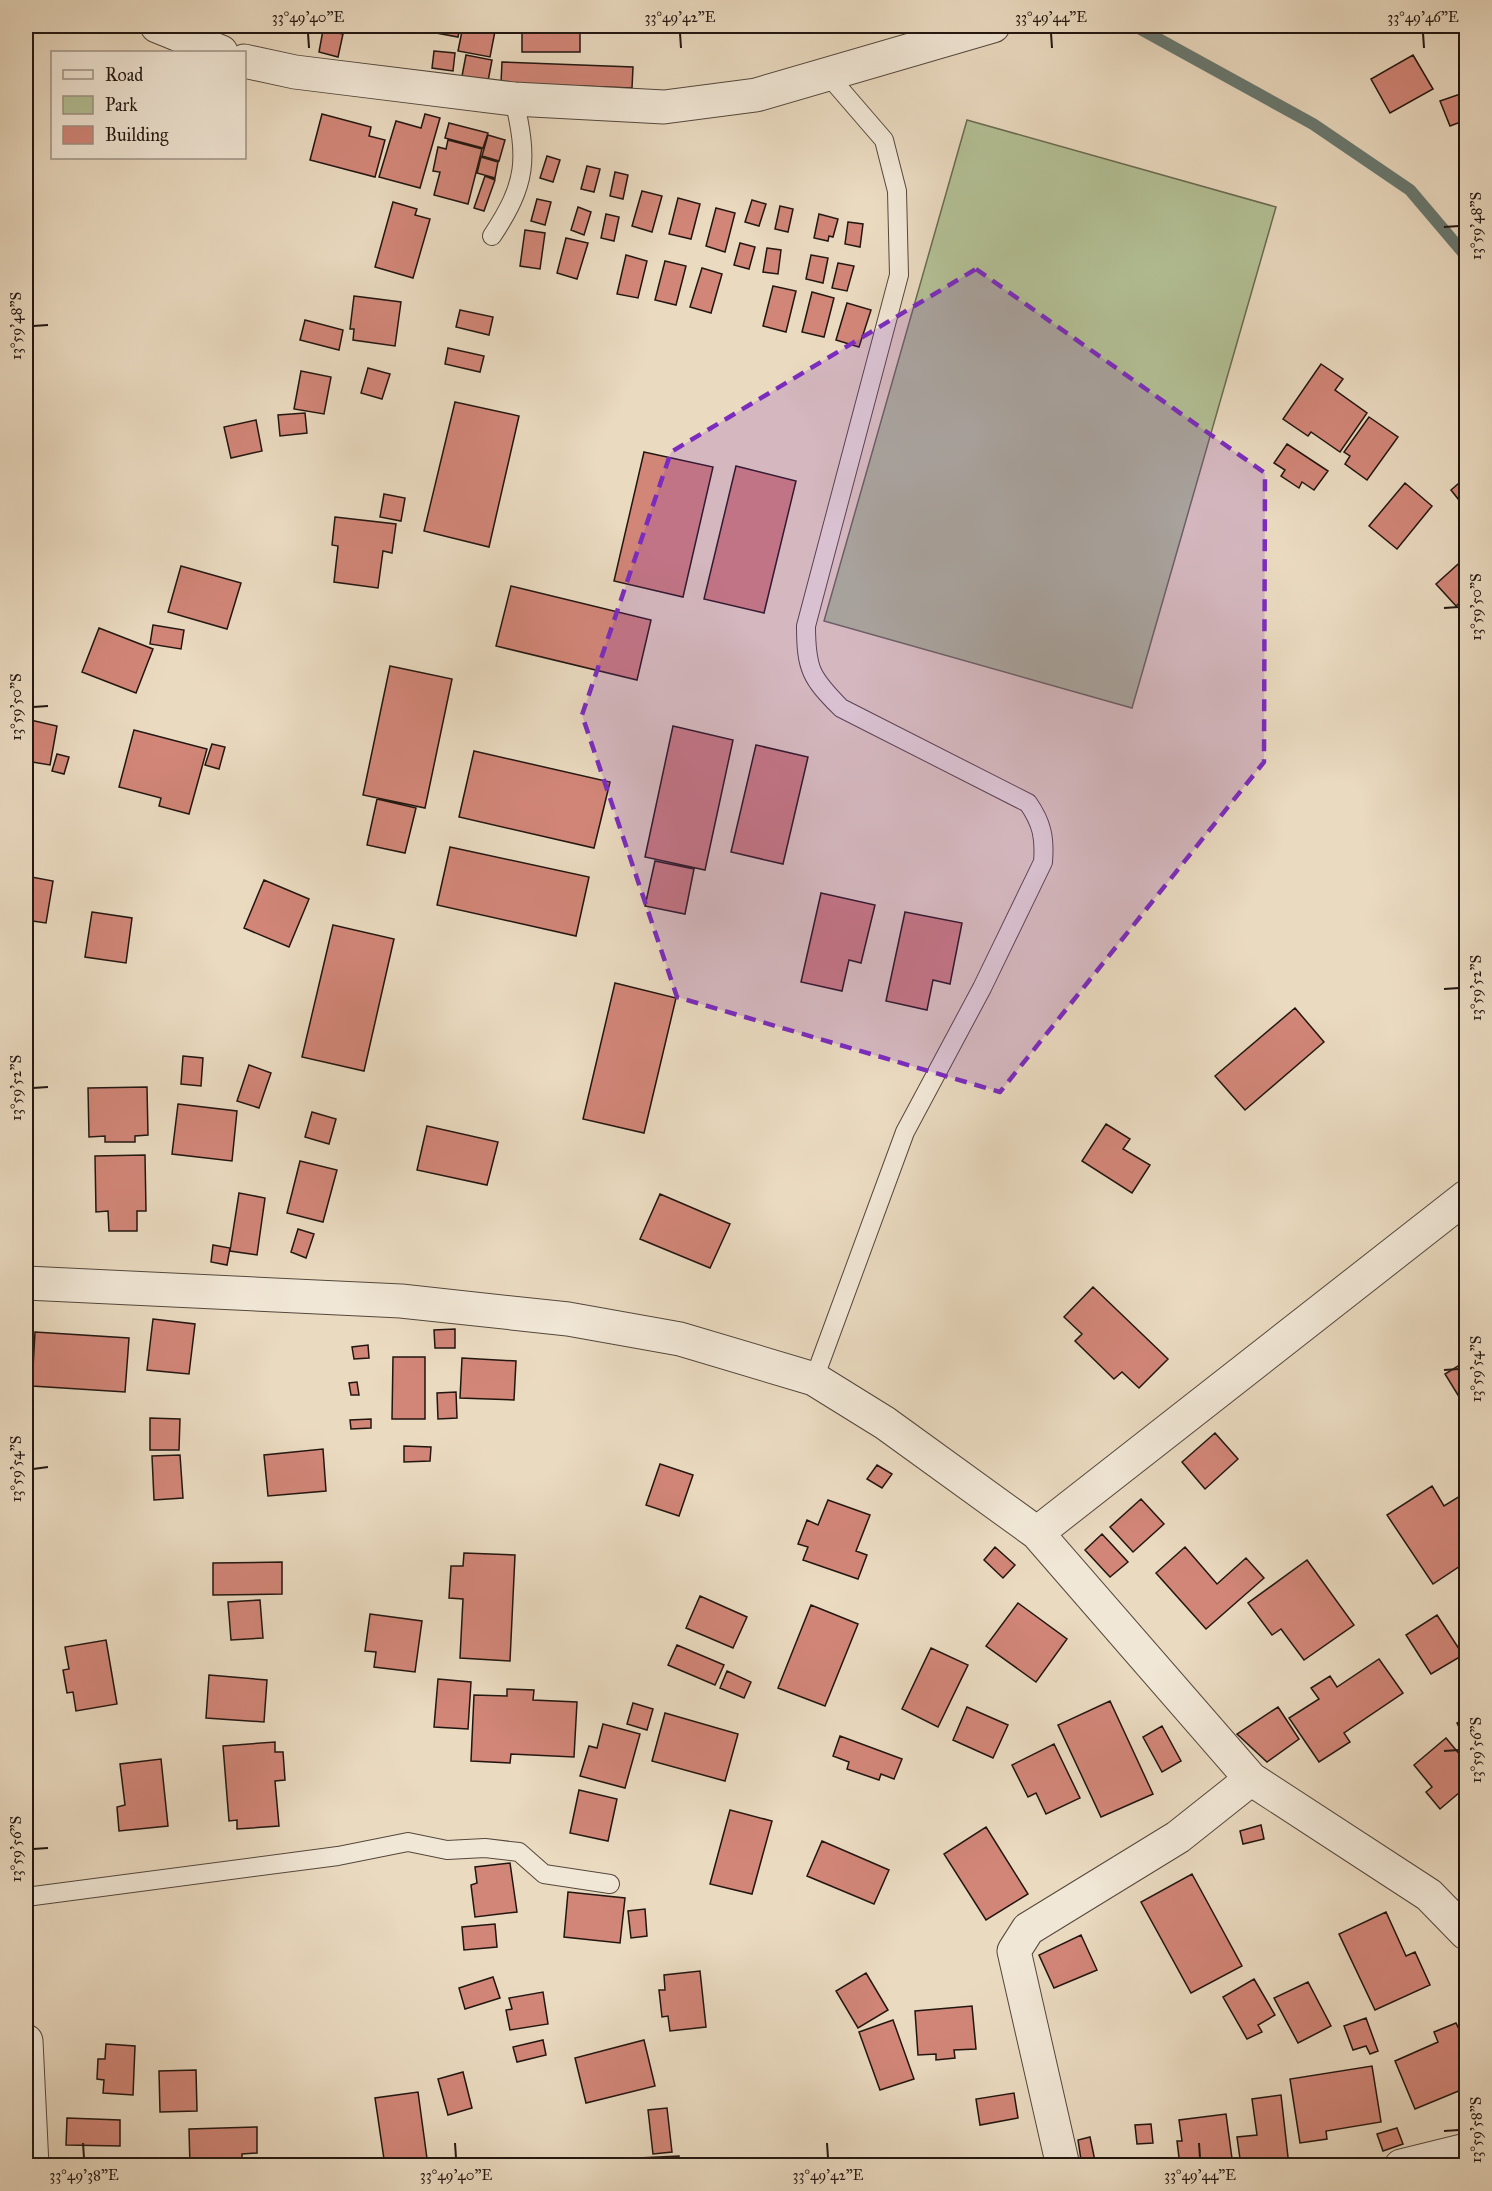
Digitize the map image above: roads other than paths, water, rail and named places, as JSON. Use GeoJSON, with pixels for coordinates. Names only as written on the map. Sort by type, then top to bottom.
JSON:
{"type":"FeatureCollection","features":[{"type":"Feature","properties":{"kind":"street"},"geometry":{"type":"LineString","coordinates":[[157,26],[219,51]]}},
{"type":"Feature","properties":{"kind":"street"},"geometry":{"type":"LineString","coordinates":[[246,60],[295,72],[514,99],[664,107],[756,95],[993,26]]}},
{"type":"Feature","properties":{"kind":"street"},"geometry":{"type":"LineString","coordinates":[[1036,1533],[1467,1197]]}},
{"type":"Feature","properties":{"kind":"street"},"geometry":{"type":"LineString","coordinates":[[26,1283],[401,1301],[568,1318],[680,1340],[814,1379],[885,1423],[1036,1533],[1251,1779],[1429,1895],[1467,1933]]}},
{"type":"Feature","properties":{"kind":"street"},"geometry":{"type":"LineString","coordinates":[[1063,2166],[1014,1952],[1028,1929],[1178,1837],[1251,1779]]}},
{"type":"Feature","properties":{"kind":"street"},"geometry":{"type":"LineString","coordinates":[[26,2041],[32,2166]]}},
{"type":"Feature","properties":{"kind":"street"},"geometry":{"type":"LineString","coordinates":[[1401,2166],[1467,2150]]}},
{"type":"Feature","properties":{"kind":"lane"},"geometry":{"type":"LineString","coordinates":[[814,1379],[905,1132],[982,988],[1038,873],[1042,862],[1044,841],[1040,821],[1028,803],[841,708],[818,685],[806,658],[806,626],[899,275],[897,191],[884,140],[827,74]]}},
{"type":"Feature","properties":{"kind":"lane"},"geometry":{"type":"LineString","coordinates":[[492,236],[510,209],[522,173],[524,141],[514,99]]}},
{"type":"Feature","properties":{"kind":"lane"},"geometry":{"type":"LineString","coordinates":[[26,1897],[338,1856],[408,1842],[447,1850],[485,1848],[519,1852],[544,1874],[610,1884]]}},
{"type":"Feature","properties":{"kind":"waterway"},"geometry":{"type":"LineString","coordinates":[[1135,26],[1313,124],[1410,190],[1466,256]]}}]}
